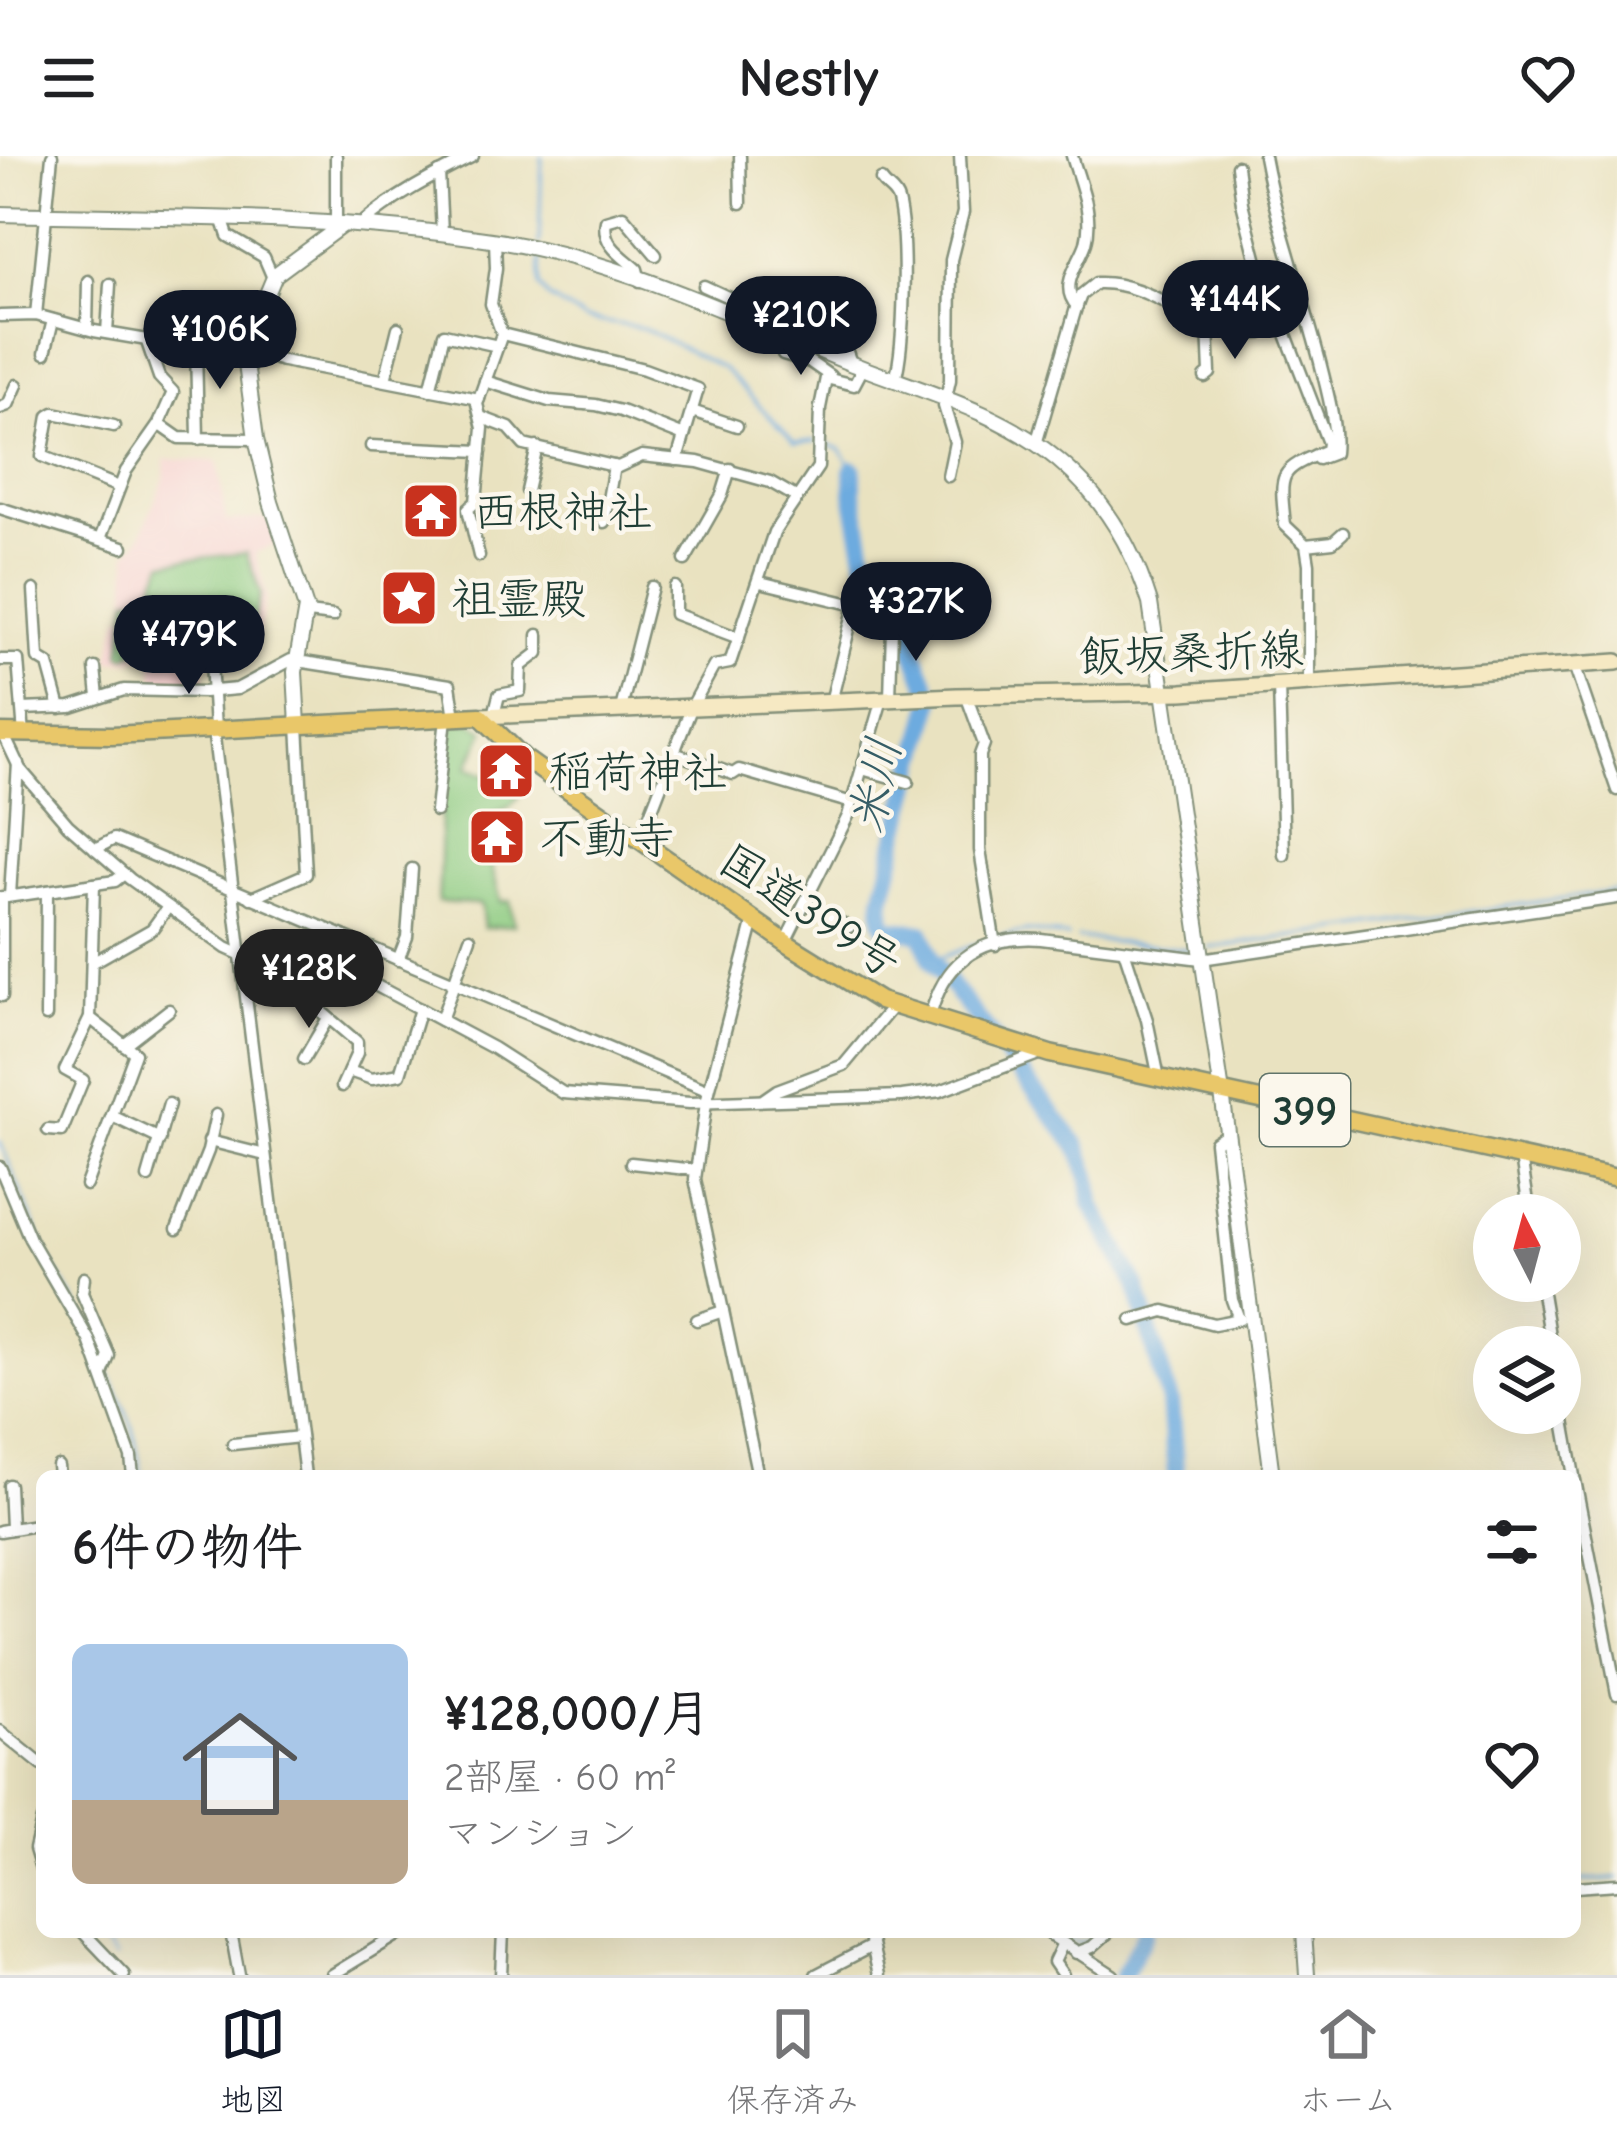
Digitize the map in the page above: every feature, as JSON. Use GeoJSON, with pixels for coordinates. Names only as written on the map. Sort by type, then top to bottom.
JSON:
{"type":"FeatureCollection","features":[{"type":"Feature","properties":{"kind":"highway"},"geometry":{"type":"LineString","coordinates":[[1,733],[487,716]]}},
{"type":"Feature","properties":{"kind":"highway","name":"国道399号"},"geometry":{"type":"LineString","coordinates":[[487,716],[524,758],[640,841],[850,985],[893,1006],[1043,1052],[1617,1178]]}},
{"type":"Feature","properties":{"kind":"main road","name":"飯坂桑折線"},"geometry":{"type":"LineString","coordinates":[[487,716],[934,696],[1162,693],[1617,662]]}},
{"type":"Feature","properties":{"kind":"street"},"geometry":{"type":"LineString","coordinates":[[36,316],[52,156]]}},
{"type":"Feature","properties":{"kind":"street"},"geometry":{"type":"LineString","coordinates":[[336,156],[339,226]]}},
{"type":"Feature","properties":{"kind":"street"},"geometry":{"type":"LineString","coordinates":[[359,226],[380,208],[473,156]]}},
{"type":"Feature","properties":{"kind":"street"},"geometry":{"type":"LineString","coordinates":[[740,156],[741,202]]}},
{"type":"Feature","properties":{"kind":"street"},"geometry":{"type":"LineString","coordinates":[[948,476],[955,442],[944,412],[950,380],[951,260],[963,212],[960,156]]}},
{"type":"Feature","properties":{"kind":"street"},"geometry":{"type":"LineString","coordinates":[[1072,156],[1086,199],[1088,226],[1069,286],[1077,306]]}},
{"type":"Feature","properties":{"kind":"street"},"geometry":{"type":"LineString","coordinates":[[1264,156],[1274,211],[1302,290],[1331,414],[1334,453],[1309,457]]}},
{"type":"Feature","properties":{"kind":"street"},"geometry":{"type":"LineString","coordinates":[[1237,166],[1265,309],[1277,311],[1328,436],[1328,448],[1291,465],[1285,476],[1285,525],[1306,545],[1309,683]]}},
{"type":"Feature","properties":{"kind":"street"},"geometry":{"type":"LineString","coordinates":[[439,173],[442,233]]}},
{"type":"Feature","properties":{"kind":"street"},"geometry":{"type":"LineString","coordinates":[[881,180],[898,199],[903,285],[901,359],[895,380]]}},
{"type":"Feature","properties":{"kind":"street"},"geometry":{"type":"LineString","coordinates":[[0,214],[359,226],[442,233],[544,250],[640,281],[946,399],[1036,444],[1080,481],[1130,549],[1150,603],[1222,1093],[1244,1318],[1271,1470]]}},
{"type":"Feature","properties":{"kind":"street"},"geometry":{"type":"LineString","coordinates":[[640,281],[638,269],[613,249],[604,229],[606,221],[623,215],[656,255]]}},
{"type":"Feature","properties":{"kind":"street"},"geometry":{"type":"LineString","coordinates":[[223,221],[228,236],[264,256],[273,278]]}},
{"type":"Feature","properties":{"kind":"street"},"geometry":{"type":"LineString","coordinates":[[251,898],[306,874],[297,660],[307,613],[256,439],[244,349],[273,278],[339,226]]}},
{"type":"Feature","properties":{"kind":"street"},"geometry":{"type":"LineString","coordinates":[[478,556],[467,509],[476,502],[483,418],[479,399],[500,340],[491,304],[495,240]]}},
{"type":"Feature","properties":{"kind":"street"},"geometry":{"type":"LineString","coordinates":[[87,329],[88,281]]}},
{"type":"Feature","properties":{"kind":"street"},"geometry":{"type":"LineString","coordinates":[[1036,444],[1077,306],[1089,287],[1107,283],[1188,311],[1208,327],[1261,333],[1268,329],[1274,311]]}},
{"type":"Feature","properties":{"kind":"street"},"geometry":{"type":"LineString","coordinates":[[107,333],[110,284]]}},
{"type":"Feature","properties":{"kind":"street"},"geometry":{"type":"LineString","coordinates":[[704,286],[766,315],[771,319],[768,330]]}},
{"type":"Feature","properties":{"kind":"street"},"geometry":{"type":"LineString","coordinates":[[0,316],[36,316],[107,333],[244,349],[283,361],[479,399]]}},
{"type":"Feature","properties":{"kind":"street"},"geometry":{"type":"LineString","coordinates":[[783,353],[854,385],[857,366],[846,349],[789,316]]}},
{"type":"Feature","properties":{"kind":"street"},"geometry":{"type":"LineString","coordinates":[[45,352],[52,320]]}},
{"type":"Feature","properties":{"kind":"street"},"geometry":{"type":"LineString","coordinates":[[1204,377],[1210,373],[1212,358],[1208,327]]}},
{"type":"Feature","properties":{"kind":"street"},"geometry":{"type":"LineString","coordinates":[[385,380],[398,328]]}},
{"type":"Feature","properties":{"kind":"street"},"geometry":{"type":"LineString","coordinates":[[430,390],[444,334],[500,340],[644,369],[698,389],[677,460]]}},
{"type":"Feature","properties":{"kind":"street"},"geometry":{"type":"LineString","coordinates":[[100,539],[126,471],[159,424],[173,392],[159,377],[146,339]]}},
{"type":"Feature","properties":{"kind":"street"},"geometry":{"type":"LineString","coordinates":[[196,345],[198,439]]}},
{"type":"Feature","properties":{"kind":"street"},"geometry":{"type":"LineString","coordinates":[[640,841],[692,706],[715,666],[730,662],[773,532],[818,467],[823,385],[830,376]]}},
{"type":"Feature","properties":{"kind":"street"},"geometry":{"type":"LineString","coordinates":[[485,381],[548,401],[596,405],[684,436]]}},
{"type":"Feature","properties":{"kind":"street"},"geometry":{"type":"LineString","coordinates":[[0,408],[8,404],[16,385]]}},
{"type":"Feature","properties":{"kind":"street"},"geometry":{"type":"LineString","coordinates":[[692,410],[737,426]]}},
{"type":"Feature","properties":{"kind":"street"},"geometry":{"type":"LineString","coordinates":[[114,426],[55,413],[49,416],[42,456],[119,487]]}},
{"type":"Feature","properties":{"kind":"street"},"geometry":{"type":"LineString","coordinates":[[483,418],[509,428],[518,442],[537,447],[614,466],[642,456],[730,469],[770,482],[796,497]]}},
{"type":"Feature","properties":{"kind":"street"},"geometry":{"type":"LineString","coordinates":[[159,424],[179,438],[256,439]]}},
{"type":"Feature","properties":{"kind":"street"},"geometry":{"type":"LineString","coordinates":[[371,446],[481,451]]}},
{"type":"Feature","properties":{"kind":"street"},"geometry":{"type":"LineString","coordinates":[[527,491],[537,447]]}},
{"type":"Feature","properties":{"kind":"street"},"geometry":{"type":"LineString","coordinates":[[604,522],[614,466]]}},
{"type":"Feature","properties":{"kind":"street"},"geometry":{"type":"LineString","coordinates":[[686,560],[722,495],[730,469]]}},
{"type":"Feature","properties":{"kind":"street"},"geometry":{"type":"LineString","coordinates":[[0,508],[123,547]]}},
{"type":"Feature","properties":{"kind":"street"},"geometry":{"type":"LineString","coordinates":[[1306,545],[1334,542],[1343,532]]}},
{"type":"Feature","properties":{"kind":"street"},"geometry":{"type":"LineString","coordinates":[[760,582],[855,605],[831,701]]}},
{"type":"Feature","properties":{"kind":"street"},"geometry":{"type":"LineString","coordinates":[[621,709],[652,587]]}},
{"type":"Feature","properties":{"kind":"street"},"geometry":{"type":"LineString","coordinates":[[675,587],[675,614],[739,638]]}},
{"type":"Feature","properties":{"kind":"street"},"geometry":{"type":"LineString","coordinates":[[34,590],[38,658]]}},
{"type":"Feature","properties":{"kind":"street"},"geometry":{"type":"LineString","coordinates":[[307,613],[333,616]]}},
{"type":"Feature","properties":{"kind":"street"},"geometry":{"type":"LineString","coordinates":[[785,942],[852,803],[886,699],[892,627]]}},
{"type":"Feature","properties":{"kind":"street"},"geometry":{"type":"LineString","coordinates":[[487,716],[499,695],[520,691],[515,665],[538,653],[538,635]]}},
{"type":"Feature","properties":{"kind":"street"},"geometry":{"type":"LineString","coordinates":[[0,661],[38,658],[48,664],[60,708]]}},
{"type":"Feature","properties":{"kind":"street"},"geometry":{"type":"LineString","coordinates":[[18,660],[24,735]]}},
{"type":"Feature","properties":{"kind":"street"},"geometry":{"type":"LineString","coordinates":[[22,709],[60,708],[124,689],[237,689],[280,664],[297,660],[450,686],[436,811]]}},
{"type":"Feature","properties":{"kind":"street"},"geometry":{"type":"LineString","coordinates":[[211,662],[214,729],[303,1470]]}},
{"type":"Feature","properties":{"kind":"street"},"geometry":{"type":"LineString","coordinates":[[1574,665],[1617,790]]}},
{"type":"Feature","properties":{"kind":"street"},"geometry":{"type":"LineString","coordinates":[[95,668],[98,697]]}},
{"type":"Feature","properties":{"kind":"street"},"geometry":{"type":"LineString","coordinates":[[1279,685],[1284,855]]}},
{"type":"Feature","properties":{"kind":"street"},"geometry":{"type":"LineString","coordinates":[[966,695],[984,744],[980,850],[994,940]]}},
{"type":"Feature","properties":{"kind":"street"},"geometry":{"type":"LineString","coordinates":[[1,733],[18,764],[68,825],[124,874],[241,956],[278,972],[361,981],[441,1020],[563,1093],[584,1098],[825,1101],[902,1096],[940,1090],[1043,1052]]}},
{"type":"Feature","properties":{"kind":"street"},"geometry":{"type":"LineString","coordinates":[[674,753],[733,774],[739,770],[852,803]]}},
{"type":"Feature","properties":{"kind":"street"},"geometry":{"type":"LineString","coordinates":[[2,996],[4,897],[18,764]]}},
{"type":"Feature","properties":{"kind":"street"},"geometry":{"type":"LineString","coordinates":[[862,769],[908,782]]}},
{"type":"Feature","properties":{"kind":"street"},"geometry":{"type":"LineString","coordinates":[[95,849],[114,839],[707,1097]]}},
{"type":"Feature","properties":{"kind":"street"},"geometry":{"type":"LineString","coordinates":[[398,960],[406,937],[412,869]]}},
{"type":"Feature","properties":{"kind":"street"},"geometry":{"type":"LineString","coordinates":[[4,897],[115,881],[124,874]]}},
{"type":"Feature","properties":{"kind":"street"},"geometry":{"type":"LineString","coordinates":[[48,1130],[62,1131],[82,1080],[65,1070],[90,1018],[94,884]]}},
{"type":"Feature","properties":{"kind":"street"},"geometry":{"type":"LineString","coordinates":[[46,1016],[47,891]]}},
{"type":"Feature","properties":{"kind":"street"},"geometry":{"type":"LineString","coordinates":[[930,1017],[944,978],[968,954],[994,940],[1028,938],[1124,950],[1200,952],[1617,898]]}},
{"type":"Feature","properties":{"kind":"street"},"geometry":{"type":"LineString","coordinates":[[806,903],[849,927]]}},
{"type":"Feature","properties":{"kind":"street"},"geometry":{"type":"LineString","coordinates":[[92,963],[152,929],[168,907]]}},
{"type":"Feature","properties":{"kind":"street"},"geometry":{"type":"LineString","coordinates":[[754,920],[707,1097],[696,1170],[700,1210],[757,1470]]}},
{"type":"Feature","properties":{"kind":"street"},"geometry":{"type":"LineString","coordinates":[[441,1020],[470,938]]}},
{"type":"Feature","properties":{"kind":"street"},"geometry":{"type":"LineString","coordinates":[[1124,950],[1148,1020],[1159,1078]]}},
{"type":"Feature","properties":{"kind":"street"},"geometry":{"type":"LineString","coordinates":[[299,974],[328,1018],[357,1042],[358,1053],[342,1086]]}},
{"type":"Feature","properties":{"kind":"street"},"geometry":{"type":"LineString","coordinates":[[764,1099],[844,1065],[893,1006]]}},
{"type":"Feature","properties":{"kind":"street"},"geometry":{"type":"LineString","coordinates":[[349,1071],[372,1079],[400,1074],[420,1009]]}},
{"type":"Feature","properties":{"kind":"street"},"geometry":{"type":"LineString","coordinates":[[124,1045],[169,1010]]}},
{"type":"Feature","properties":{"kind":"street"},"geometry":{"type":"LineString","coordinates":[[86,1185],[135,1053],[90,1018]]}},
{"type":"Feature","properties":{"kind":"street"},"geometry":{"type":"LineString","coordinates":[[304,1059],[328,1018]]}},
{"type":"Feature","properties":{"kind":"street"},"geometry":{"type":"LineString","coordinates":[[148,1177],[169,1104]]}},
{"type":"Feature","properties":{"kind":"street"},"geometry":{"type":"LineString","coordinates":[[177,1229],[216,1115]]}},
{"type":"Feature","properties":{"kind":"street"},"geometry":{"type":"LineString","coordinates":[[112,1116],[160,1138]]}},
{"type":"Feature","properties":{"kind":"street"},"geometry":{"type":"LineString","coordinates":[[209,1141],[265,1155]]}},
{"type":"Feature","properties":{"kind":"street"},"geometry":{"type":"LineString","coordinates":[[1521,1157],[1527,1194]]}},
{"type":"Feature","properties":{"kind":"street"},"geometry":{"type":"LineString","coordinates":[[632,1163],[696,1170]]}},
{"type":"Feature","properties":{"kind":"street"},"geometry":{"type":"LineString","coordinates":[[0,1167],[30,1239],[105,1370],[131,1470]]}},
{"type":"Feature","properties":{"kind":"street"},"geometry":{"type":"LineString","coordinates":[[85,1278],[82,1293],[106,1346],[105,1370]]}},
{"type":"Feature","properties":{"kind":"street"},"geometry":{"type":"LineString","coordinates":[[697,1320],[723,1311]]}},
{"type":"Feature","properties":{"kind":"street"},"geometry":{"type":"LineString","coordinates":[[1140,1317],[1169,1311],[1214,1324],[1244,1318]]}},
{"type":"Feature","properties":{"kind":"street"},"geometry":{"type":"LineString","coordinates":[[1567,1434],[1574,1470]]}},
{"type":"Feature","properties":{"kind":"street"},"geometry":{"type":"LineString","coordinates":[[232,1444],[300,1437]]}},
{"type":"Feature","properties":{"kind":"street"},"geometry":{"type":"LineString","coordinates":[[9,1485],[5,1529],[36,1525]]}},
{"type":"Feature","properties":{"kind":"street"},"geometry":{"type":"LineString","coordinates":[[1581,1509],[1617,1694]]}},
{"type":"Feature","properties":{"kind":"street"},"geometry":{"type":"LineString","coordinates":[[0,1731],[36,1761]]}},
{"type":"Feature","properties":{"kind":"street"},"geometry":{"type":"LineString","coordinates":[[1581,1887],[1617,1884]]}},
{"type":"Feature","properties":{"kind":"street"},"geometry":{"type":"LineString","coordinates":[[89,1938],[124,1975]]}},
{"type":"Feature","properties":{"kind":"street"},"geometry":{"type":"LineString","coordinates":[[232,1938],[239,1975]]}},
{"type":"Feature","properties":{"kind":"street"},"geometry":{"type":"LineString","coordinates":[[332,1975],[392,1938]]}},
{"type":"Feature","properties":{"kind":"street"},"geometry":{"type":"LineString","coordinates":[[501,1975],[503,1938]]}},
{"type":"Feature","properties":{"kind":"street"},"geometry":{"type":"LineString","coordinates":[[870,1938],[879,1975]]}},
{"type":"Feature","properties":{"kind":"street"},"geometry":{"type":"LineString","coordinates":[[1053,1938],[1110,1974]]}},
{"type":"Feature","properties":{"kind":"street"},"geometry":{"type":"LineString","coordinates":[[1076,1954],[1102,1938]]}},
{"type":"Feature","properties":{"kind":"street"},"geometry":{"type":"LineString","coordinates":[[1304,1938],[1307,1975]]}},
{"type":"Feature","properties":{"kind":"street"},"geometry":{"type":"LineString","coordinates":[[1062,1945],[1054,1962],[1063,1975]]}},
{"type":"Feature","properties":{"kind":"street"},"geometry":{"type":"LineString","coordinates":[[816,1975],[872,1946]]}},
{"type":"Feature","properties":{"kind":"shaded area"},"geometry":{"type":"Polygon","coordinates":[[[165,459],[218,461],[226,521],[271,518],[279,543],[255,553],[267,597],[253,655],[239,663],[205,661],[205,681],[154,680],[152,652],[128,661],[109,661],[119,617],[126,615],[128,553],[140,538],[164,478],[165,459]]]}},
{"type":"Feature","properties":{"kind":"green space"},"geometry":{"type":"Polygon","coordinates":[[[246,553],[261,594],[246,645],[238,653],[157,652],[142,647],[121,654],[129,598],[148,598],[164,562],[246,553]]]}},
{"type":"Feature","properties":{"kind":"green space"},"geometry":{"type":"Polygon","coordinates":[[[454,721],[471,722],[485,731],[468,767],[507,784],[519,797],[509,807],[476,820],[481,848],[487,849],[501,902],[510,901],[514,925],[484,928],[481,904],[438,902],[442,788],[454,721]]]}},
{"type":"Feature","properties":{"kind":"waterway","name":"米川"},"geometry":{"type":"LineString","coordinates":[[539,244],[542,156]]}},
{"type":"Feature","properties":{"kind":"waterway","name":"米川"},"geometry":{"type":"LineString","coordinates":[[540,254],[540,287],[549,298],[585,319],[643,328],[724,369],[795,443],[815,441]]}},
{"type":"Feature","properties":{"kind":"waterway","name":"米川"},"geometry":{"type":"LineString","coordinates":[[824,443],[840,449],[853,469]]}},
{"type":"Feature","properties":{"kind":"waterway","name":"米川"},"geometry":{"type":"LineString","coordinates":[[853,469],[867,568],[901,589],[908,600],[910,641],[933,699],[883,898],[886,928],[922,933],[932,961],[1078,1146],[1090,1179],[1092,1204],[1137,1287],[1170,1402],[1176,1470]]}},
{"type":"Feature","properties":{"kind":"waterway"},"geometry":{"type":"LineString","coordinates":[[1209,948],[1617,891]]}},
{"type":"Feature","properties":{"kind":"waterway"},"geometry":{"type":"LineString","coordinates":[[1001,936],[1028,931],[1068,937]]}},
{"type":"Feature","properties":{"kind":"waterway"},"geometry":{"type":"LineString","coordinates":[[1078,938],[1193,950]]}},
{"type":"Feature","properties":{"kind":"waterway"},"geometry":{"type":"LineString","coordinates":[[932,961],[980,943]]}},
{"type":"Feature","properties":{"kind":"waterway"},"geometry":{"type":"LineString","coordinates":[[0,1142],[46,1253],[102,1356]]}},
{"type":"Feature","properties":{"kind":"waterway"},"geometry":{"type":"LineString","coordinates":[[108,1371],[133,1428],[141,1470]]}},
{"type":"Feature","properties":{"kind":"waterway"},"geometry":{"type":"LineString","coordinates":[[1581,1881],[1617,1878]]}},
{"type":"Feature","properties":{"kind":"waterway"},"geometry":{"type":"LineString","coordinates":[[97,1938],[115,1958]]}},
{"type":"Feature","properties":{"kind":"waterway"},"geometry":{"type":"LineString","coordinates":[[321,1975],[381,1938]]}},
{"type":"Feature","properties":{"kind":"waterway"},"geometry":{"type":"LineString","coordinates":[[1069,1938],[1078,1943],[1094,1939]]}},
{"type":"Feature","properties":{"kind":"waterway","name":"米川"},"geometry":{"type":"LineString","coordinates":[[1123,1975],[1143,1938]]}},
{"type":"Feature","properties":{"kind":"place","name":"西根神社"},"geometry":{"type":"Point","coordinates":[431,511]}},
{"type":"Feature","properties":{"kind":"place","name":"祖霊殿"},"geometry":{"type":"Point","coordinates":[409,598]}},
{"type":"Feature","properties":{"kind":"place","name":"稲荷神社"},"geometry":{"type":"Point","coordinates":[506,771]}},
{"type":"Feature","properties":{"kind":"place","name":"不動寺"},"geometry":{"type":"Point","coordinates":[497,837]}}]}
